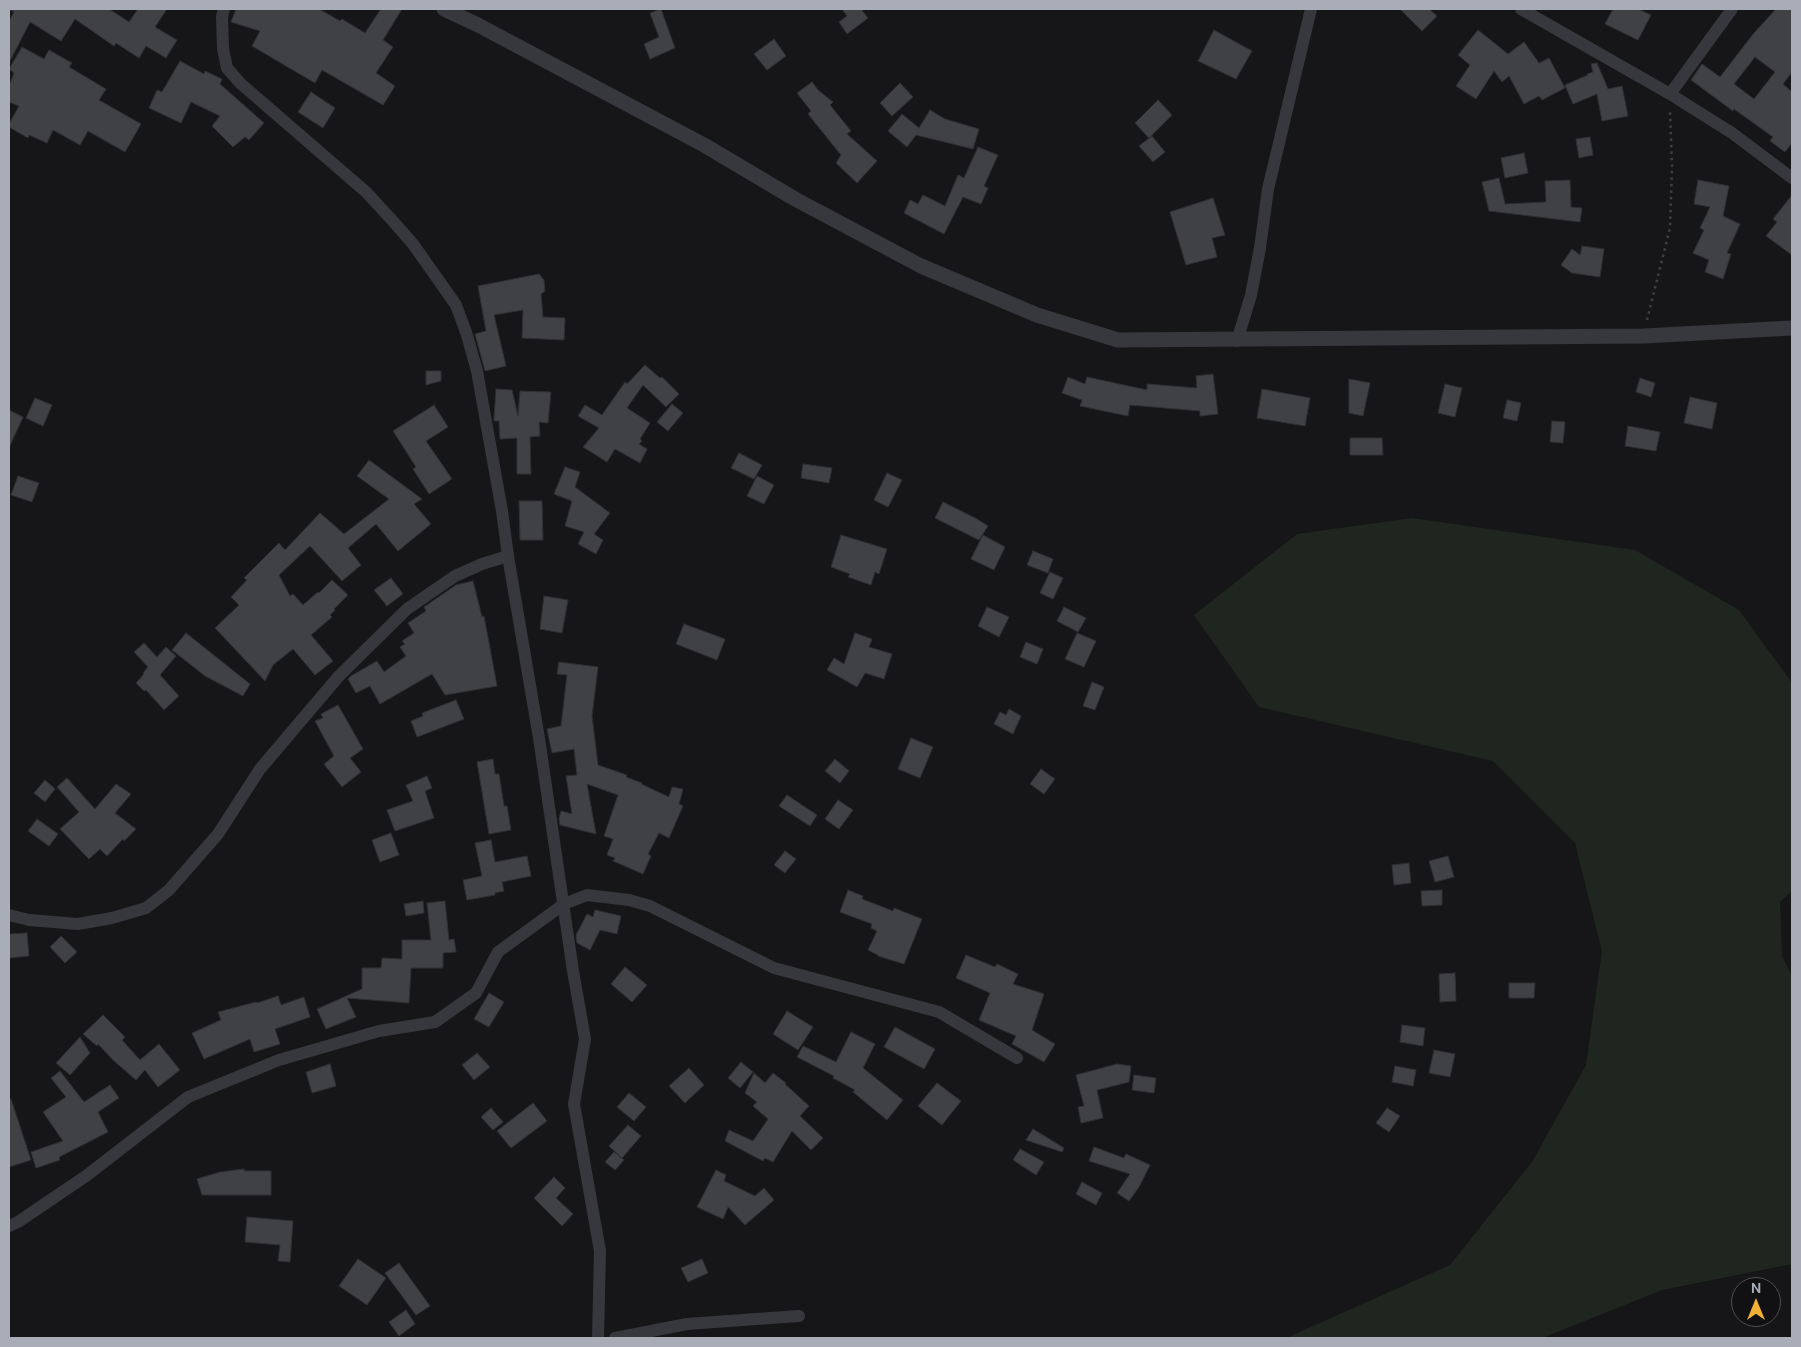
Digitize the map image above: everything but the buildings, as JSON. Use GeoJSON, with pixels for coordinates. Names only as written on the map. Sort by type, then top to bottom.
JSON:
{"type":"FeatureCollection","features":[{"type":"Feature","properties":{"kind":"street"},"geometry":{"type":"LineString","coordinates":[[224,9],[222,17],[223,49],[227,68],[240,83],[366,192],[413,244],[456,305],[468,335],[477,371],[502,511],[585,1039],[574,1104],[600,1251],[598,1338]]}},
{"type":"Feature","properties":{"kind":"street"},"geometry":{"type":"LineString","coordinates":[[444,9],[478,25],[704,145],[794,199],[921,266],[1028,311],[1118,340],[1238,341],[1644,336],[1792,328]]}},
{"type":"Feature","properties":{"kind":"street"},"geometry":{"type":"LineString","coordinates":[[1238,341],[1254,276],[1270,181],[1311,9]]}},
{"type":"Feature","properties":{"kind":"street"},"geometry":{"type":"LineString","coordinates":[[1521,9],[1670,94],[1732,133],[1792,178]]}},
{"type":"Feature","properties":{"kind":"street"},"geometry":{"type":"LineString","coordinates":[[1670,94],[1732,9]]}},
{"type":"Feature","properties":{"kind":"street"},"geometry":{"type":"LineString","coordinates":[[9,915],[29,920],[78,924],[112,918],[146,908],[169,890],[218,834],[260,769],[339,676],[408,609],[455,576],[482,564],[508,556]]}},
{"type":"Feature","properties":{"kind":"street"},"geometry":{"type":"LineString","coordinates":[[9,1226],[18,1222],[86,1176],[188,1097],[279,1060],[379,1031],[435,1022],[476,993],[498,952],[564,904],[587,895],[629,900],[650,906],[774,968],[939,1012],[1017,1058]]}},
{"type":"Feature","properties":{"kind":"street"},"geometry":{"type":"LineString","coordinates":[[615,1338],[686,1324],[799,1316]]}},
{"type":"Feature","properties":{"kind":"path"},"geometry":{"type":"LineString","coordinates":[[1644,336],[1670,228],[1672,166],[1670,94]]}},
{"type":"Feature","properties":{"kind":"shaded area"},"geometry":{"type":"Polygon","coordinates":[[[1412,518],[1635,550],[1739,610],[1792,683],[1792,891],[1780,902],[1782,956],[1792,976],[1792,1264],[1662,1290],[1542,1338],[1286,1338],[1450,1265],[1532,1162],[1586,1065],[1602,951],[1575,843],[1493,761],[1259,707],[1194,615],[1297,534],[1412,518]]]}}]}
